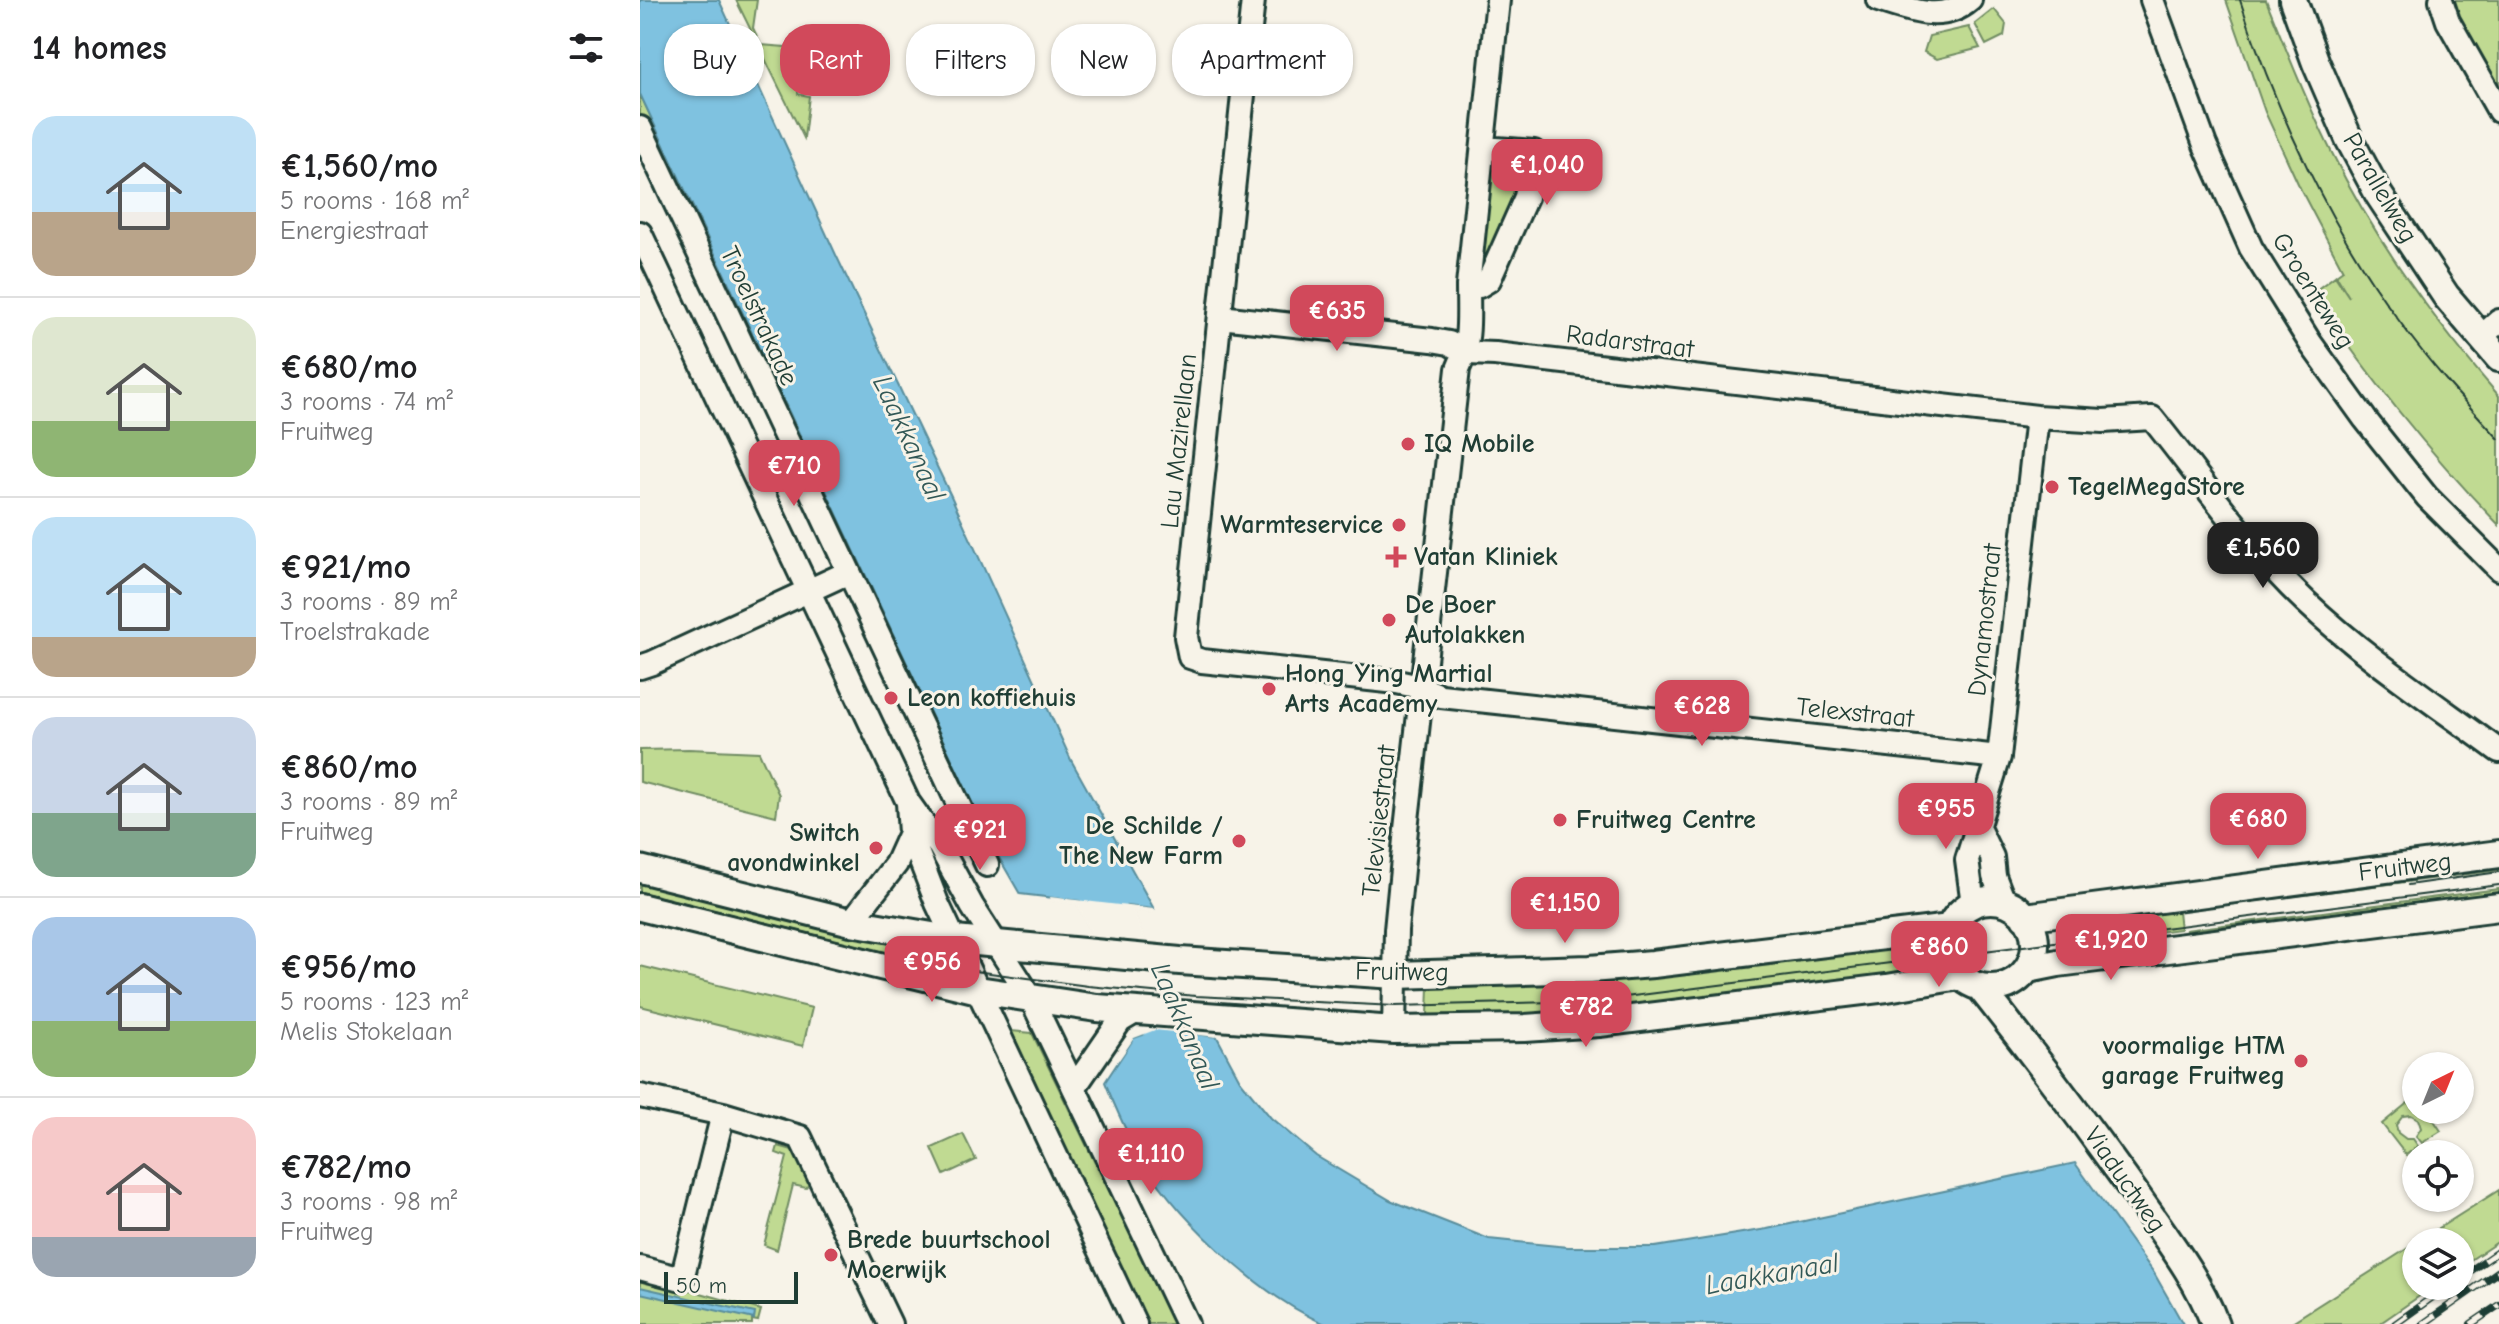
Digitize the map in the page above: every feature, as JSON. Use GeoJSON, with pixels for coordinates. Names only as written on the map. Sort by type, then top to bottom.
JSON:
{"type":"FeatureCollection","features":[{"type":"Feature","properties":{"kind":"street","name":"Lau Mazirellaan"},"geometry":{"type":"LineString","coordinates":[[1253,0],[1186,637],[1187,653],[1202,661],[1420,687]]}},
{"type":"Feature","properties":{"kind":"street","name":"Televisiestraat"},"geometry":{"type":"LineString","coordinates":[[1394,1030],[1396,930],[1420,687],[1458,369],[1466,353],[1469,331],[1468,286],[1498,0]]}},
{"type":"Feature","properties":{"kind":"street"},"geometry":{"type":"LineString","coordinates":[[1878,0],[1926,14],[1948,13],[1970,0]]}},
{"type":"Feature","properties":{"kind":"street","name":"Groenteweg"},"geometry":{"type":"LineString","coordinates":[[2152,0],[2205,145],[2251,248],[2311,344],[2365,419],[2427,497],[2499,569]]}},
{"type":"Feature","properties":{"kind":"street"},"geometry":{"type":"LineString","coordinates":[[2441,0],[2448,21],[2499,111]]}},
{"type":"Feature","properties":{"kind":"street","name":"Parallelweg"},"geometry":{"type":"LineString","coordinates":[[2296,1],[2316,63],[2379,195],[2446,296],[2490,329],[2499,358]]}},
{"type":"Feature","properties":{"kind":"street","name":"Troelstrakade"},"geometry":{"type":"LineString","coordinates":[[640,128],[987,865]]}},
{"type":"Feature","properties":{"kind":"street"},"geometry":{"type":"LineString","coordinates":[[1468,286],[1479,286],[1489,280],[1526,197],[1534,152],[1484,148]]}},
{"type":"Feature","properties":{"kind":"street"},"geometry":{"type":"LineString","coordinates":[[640,233],[648,269],[808,591],[908,802],[940,847],[1031,998],[1187,1324]]}},
{"type":"Feature","properties":{"kind":"street","name":"Radarstraat"},"geometry":{"type":"LineString","coordinates":[[1220,317],[1432,340],[1449,343],[1466,353],[2037,417],[2103,421],[2152,418],[2259,553],[2305,601],[2346,637],[2499,751]]}},
{"type":"Feature","properties":{"kind":"street","name":"Dynamostraat"},"geometry":{"type":"LineString","coordinates":[[1973,904],[1967,860],[1999,757],[2037,417]]}},
{"type":"Feature","properties":{"kind":"street"},"geometry":{"type":"LineString","coordinates":[[640,667],[849,572]]}},
{"type":"Feature","properties":{"kind":"street","name":"Telexstraat"},"geometry":{"type":"LineString","coordinates":[[1420,687],[1441,696],[1999,757]]}},
{"type":"Feature","properties":{"kind":"street"},"geometry":{"type":"LineString","coordinates":[[908,802],[910,833],[937,903],[1135,1324]]}},
{"type":"Feature","properties":{"kind":"street"},"geometry":{"type":"LineString","coordinates":[[1978,828],[1992,857],[1994,876],[2004,902]]}},
{"type":"Feature","properties":{"kind":"street"},"geometry":{"type":"LineString","coordinates":[[851,922],[896,864],[910,833]]}},
{"type":"Feature","properties":{"kind":"street","name":"Fruitweg"},"geometry":{"type":"LineString","coordinates":[[2025,917],[2499,854]]}},
{"type":"Feature","properties":{"kind":"street","name":"Fruitweg"},"geometry":{"type":"LineString","coordinates":[[640,869],[851,922],[955,940],[1180,961],[1396,975],[1637,966],[1950,928]]}},
{"type":"Feature","properties":{"kind":"street"},"geometry":{"type":"LineString","coordinates":[[1970,981],[1948,952],[1950,928],[1959,914],[1973,904],[1988,900],[2004,902],[2025,917],[2035,941],[2034,954],[2023,974],[2024,1042]]}},
{"type":"Feature","properties":{"kind":"street"},"geometry":{"type":"LineString","coordinates":[[640,907],[978,990],[1097,1008],[1394,1030],[1525,1028],[1599,1023],[1970,981],[2000,987],[2023,974]]}},
{"type":"Feature","properties":{"kind":"street","name":"Fruitweg"},"geometry":{"type":"LineString","coordinates":[[2023,974],[2058,963],[2499,907]]}},
{"type":"Feature","properties":{"kind":"street","name":"Viaductweg"},"geometry":{"type":"LineString","coordinates":[[1970,981],[2024,1042],[2164,1234],[2206,1300],[2215,1324]]}},
{"type":"Feature","properties":{"kind":"street"},"geometry":{"type":"LineString","coordinates":[[1074,1088],[1120,1021],[1137,1011]]}},
{"type":"Feature","properties":{"kind":"street"},"geometry":{"type":"LineString","coordinates":[[640,1096],[723,1114],[800,1137],[890,1324]]}},
{"type":"Feature","properties":{"kind":"street"},"geometry":{"type":"LineString","coordinates":[[640,1268],[682,1279],[723,1114]]}},
{"type":"Feature","properties":{"kind":"green space"},"geometry":{"type":"Polygon","coordinates":[[[736,0],[757,0],[754,24],[748,24],[736,0]]]}},
{"type":"Feature","properties":{"kind":"green space"},"geometry":{"type":"Polygon","coordinates":[[[2226,0],[2266,0],[2322,133],[2348,184],[2386,248],[2429,309],[2499,396],[2499,525],[2400,413],[2312,293],[2335,276],[2349,297],[2336,275],[2343,270],[2265,112],[2226,0]]]}},
{"type":"Feature","properties":{"kind":"green space"},"geometry":{"type":"Polygon","coordinates":[[[2453,0],[2499,0],[2499,91],[2459,20],[2453,0]]]}},
{"type":"Feature","properties":{"kind":"green space"},"geometry":{"type":"Polygon","coordinates":[[[1994,9],[2006,24],[2004,36],[1986,45],[1975,24],[1994,9]]]}},
{"type":"Feature","properties":{"kind":"green space"},"geometry":{"type":"Polygon","coordinates":[[[1969,27],[1980,48],[1937,59],[1924,52],[1929,36],[1969,27]]]}},
{"type":"Feature","properties":{"kind":"green space"},"geometry":{"type":"Polygon","coordinates":[[[764,45],[780,47],[780,89],[764,57],[764,45]]]}},
{"type":"Feature","properties":{"kind":"green space"},"geometry":{"type":"Polygon","coordinates":[[[640,94],[999,859],[991,863],[640,116],[640,94]]]}},
{"type":"Feature","properties":{"kind":"green space"},"geometry":{"type":"Polygon","coordinates":[[[783,96],[809,96],[804,138],[783,96]]]}},
{"type":"Feature","properties":{"kind":"green space"},"geometry":{"type":"Polygon","coordinates":[[[1504,162],[1519,172],[1522,190],[1481,273],[1491,170],[1496,164],[1504,162]]]}},
{"type":"Feature","properties":{"kind":"green space"},"geometry":{"type":"Polygon","coordinates":[[[640,750],[759,752],[779,795],[776,816],[640,782],[640,750]]]}},
{"type":"Feature","properties":{"kind":"green space"},"geometry":{"type":"Polygon","coordinates":[[[2499,863],[2499,870],[2178,911],[2180,929],[2075,943],[2069,916],[2499,863]]]}},
{"type":"Feature","properties":{"kind":"green space"},"geometry":{"type":"Polygon","coordinates":[[[640,875],[917,940],[933,975],[640,902],[640,875]]]}},
{"type":"Feature","properties":{"kind":"green space"},"geometry":{"type":"Polygon","coordinates":[[[2499,889],[2499,895],[2185,936],[2186,930],[2499,889]]]}},
{"type":"Feature","properties":{"kind":"green space"},"geometry":{"type":"Polygon","coordinates":[[[1908,946],[1914,975],[1597,1014],[1431,1020],[1428,1016],[1429,986],[1798,954],[1799,961],[1908,946]]]}},
{"type":"Feature","properties":{"kind":"green space"},"geometry":{"type":"Polygon","coordinates":[[[640,966],[812,1008],[803,1046],[640,1006],[640,966]]]}},
{"type":"Feature","properties":{"kind":"green space"},"geometry":{"type":"Polygon","coordinates":[[[1011,1031],[1032,1033],[1095,1163],[1108,1178],[1176,1324],[1148,1324],[1011,1031]]]}},
{"type":"Feature","properties":{"kind":"green space"},"geometry":{"type":"Polygon","coordinates":[[[2402,1108],[2402,1117],[2396,1125],[2398,1133],[2414,1140],[2402,1140],[2402,1150],[2382,1124],[2402,1108]]]}},
{"type":"Feature","properties":{"kind":"green space"},"geometry":{"type":"Polygon","coordinates":[[[2420,1124],[2436,1124],[2441,1131],[2427,1140],[2419,1140],[2416,1136],[2421,1128],[2420,1124]]]}},
{"type":"Feature","properties":{"kind":"green space"},"geometry":{"type":"Polygon","coordinates":[[[963,1134],[976,1160],[944,1175],[932,1148],[963,1134]]]}},
{"type":"Feature","properties":{"kind":"green space"},"geometry":{"type":"Polygon","coordinates":[[[778,1146],[796,1151],[809,1184],[806,1188],[793,1185],[777,1250],[764,1245],[787,1157],[776,1153],[778,1146]]]}},
{"type":"Feature","properties":{"kind":"green space"},"geometry":{"type":"Polygon","coordinates":[[[2499,1190],[2499,1241],[2474,1258],[2474,1228],[2439,1228],[2464,1212],[2474,1212],[2474,1206],[2499,1190]]]}},
{"type":"Feature","properties":{"kind":"green space"},"geometry":{"type":"Polygon","coordinates":[[[2402,1252],[2402,1300],[2414,1300],[2379,1324],[2289,1324],[2402,1252]]]}},
{"type":"Feature","properties":{"kind":"green space"},"geometry":{"type":"Polygon","coordinates":[[[640,1276],[761,1310],[758,1321],[752,1320],[752,1324],[640,1324],[640,1276]]]}},
{"type":"Feature","properties":{"kind":"water","name":"Laakkanaal"},"geometry":{"type":"Polygon","coordinates":[[[640,0],[719,0],[730,24],[664,24],[664,96],[763,96],[1071,760],[1154,909],[1127,906],[1182,1032],[1217,1037],[1240,1080],[1271,1118],[1316,1156],[1390,1200],[1489,1239],[1568,1247],[1655,1247],[1767,1229],[2075,1163],[2154,1273],[2183,1324],[1325,1324],[1299,1311],[1245,1273],[1218,1250],[1171,1199],[1151,1174],[1123,1124],[1105,1082],[1134,1038],[1143,1035],[1080,901],[1020,894],[994,849],[640,94],[640,0]]]}},
{"type":"Feature","properties":{"kind":"water"},"geometry":{"type":"Polygon","coordinates":[[[640,1287],[755,1313],[754,1319],[640,1293],[640,1287]]]}},
{"type":"Feature","properties":{"kind":"pier"},"geometry":{"type":"Polygon","coordinates":[[[1050,897],[1154,909],[1156,913],[1133,911],[1184,1029],[1215,1033],[1217,1037],[1155,1030],[1134,1038],[1119,1060],[1117,1056],[1130,1036],[1139,1032],[1077,904],[1051,901],[1050,897]]]}},
{"type":"Feature","properties":{"kind":"tram line"},"geometry":{"type":"LineString","coordinates":[[2240,0],[2288,126],[2351,248],[2411,338],[2499,439]]}},
{"type":"Feature","properties":{"kind":"tram line"},"geometry":{"type":"LineString","coordinates":[[2408,885],[2499,872]]}},
{"type":"Feature","properties":{"kind":"tram line"},"geometry":{"type":"LineString","coordinates":[[640,892],[945,967],[1088,986],[1196,996],[1395,1006],[1594,1001],[2499,885]]}},
{"type":"Feature","properties":{"kind":"railway"},"geometry":{"type":"LineString","coordinates":[[2474,1268],[2499,1251]]}},
{"type":"Feature","properties":{"kind":"railway"},"geometry":{"type":"LineString","coordinates":[[2423,1324],[2499,1271]]}},
{"type":"Feature","properties":{"kind":"railway"},"geometry":{"type":"LineString","coordinates":[[2395,1324],[2428,1300]]}},
{"type":"Feature","properties":{"kind":"railway"},"geometry":{"type":"LineString","coordinates":[[2471,1324],[2499,1305]]}},
{"type":"Feature","properties":{"kind":"place","name":"IQ Mobile"},"geometry":{"type":"Point","coordinates":[1408,444]}},
{"type":"Feature","properties":{"kind":"place","name":"TegelMegaStore"},"geometry":{"type":"Point","coordinates":[2052,487]}},
{"type":"Feature","properties":{"kind":"place","name":"Warmteservice"},"geometry":{"type":"Point","coordinates":[1399,525]}},
{"type":"Feature","properties":{"kind":"place","name":"Vatan Kliniek"},"geometry":{"type":"Point","coordinates":[1396,557]}},
{"type":"Feature","properties":{"kind":"place","name":"De Boer Autolakken"},"geometry":{"type":"Point","coordinates":[1389,620]}},
{"type":"Feature","properties":{"kind":"place","name":"Hong Ying Martial Arts Academy"},"geometry":{"type":"Point","coordinates":[1269,689]}},
{"type":"Feature","properties":{"kind":"place","name":"Leon koffiehuis"},"geometry":{"type":"Point","coordinates":[891,698]}},
{"type":"Feature","properties":{"kind":"place","name":"Fruitweg Centre"},"geometry":{"type":"Point","coordinates":[1560,820]}},
{"type":"Feature","properties":{"kind":"place","name":"De Schilde / The New Farm"},"geometry":{"type":"Point","coordinates":[1239,841]}},
{"type":"Feature","properties":{"kind":"place","name":"Switch avondwinkel"},"geometry":{"type":"Point","coordinates":[876,848]}},
{"type":"Feature","properties":{"kind":"place","name":"voormalige HTM garage Fruitweg"},"geometry":{"type":"Point","coordinates":[2301,1061]}},
{"type":"Feature","properties":{"kind":"place","name":"Brede buurtschool Moerwijk"},"geometry":{"type":"Point","coordinates":[831,1255]}}]}
